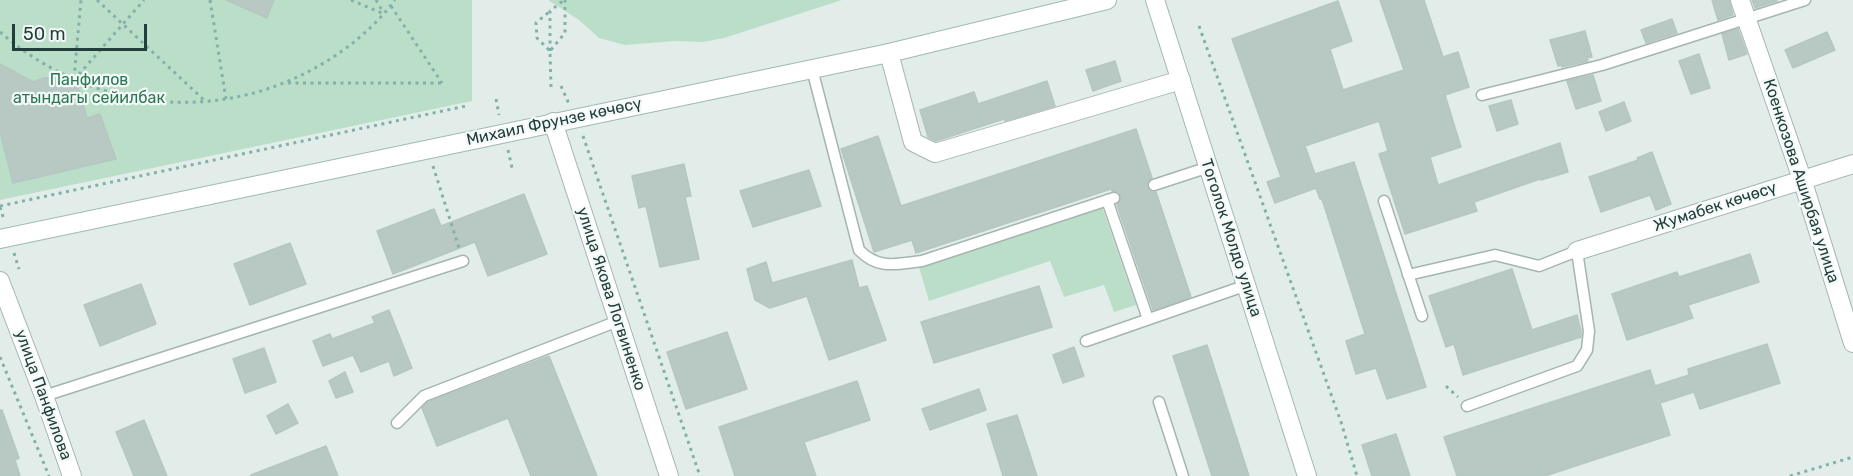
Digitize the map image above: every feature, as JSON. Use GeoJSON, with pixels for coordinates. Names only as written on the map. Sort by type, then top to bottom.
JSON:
{"type":"FeatureCollection","features":[{"type":"Feature","properties":{"kind":"main road","name":"Михаил Фрунзе көчөсү"},"geometry":{"type":"LineString","coordinates":[[6,236],[889,54],[1107,0]]}},
{"type":"Feature","properties":{"kind":"main road","name":"Тоголок Молдо улица"},"geometry":{"type":"LineString","coordinates":[[1155,0],[1307,476]]}},
{"type":"Feature","properties":{"kind":"main road","name":"Коенкозова Аширбая улица"},"geometry":{"type":"LineString","coordinates":[[1740,0],[1802,179],[1853,344]]}},
{"type":"Feature","properties":{"kind":"main road"},"geometry":{"type":"LineString","coordinates":[[889,54],[913,142],[935,153],[1181,80]]}},
{"type":"Feature","properties":{"kind":"main road","name":"улица Якова Логвиненко"},"geometry":{"type":"LineString","coordinates":[[553,123],[669,476]]}},
{"type":"Feature","properties":{"kind":"main road","name":"Жумабек көчөсү"},"geometry":{"type":"LineString","coordinates":[[1577,251],[1853,164]]}},
{"type":"Feature","properties":{"kind":"main road","name":"улица Панфилова"},"geometry":{"type":"LineString","coordinates":[[0,281],[45,396],[72,476]]}},
{"type":"Feature","properties":{"kind":"lane"},"geometry":{"type":"LineString","coordinates":[[1482,95],[1602,64],[1804,0]]}},
{"type":"Feature","properties":{"kind":"lane"},"geometry":{"type":"LineString","coordinates":[[812,69],[859,250],[875,263],[897,264],[922,261],[1111,199],[1148,319]]}},
{"type":"Feature","properties":{"kind":"lane"},"geometry":{"type":"LineString","coordinates":[[1154,185],[1209,167]]}},
{"type":"Feature","properties":{"kind":"lane"},"geometry":{"type":"LineString","coordinates":[[1384,201],[1422,316]]}},
{"type":"Feature","properties":{"kind":"lane"},"geometry":{"type":"LineString","coordinates":[[1408,275],[1494,255],[1539,266],[1577,251],[1589,331],[1587,350],[1577,366],[1467,406]]}},
{"type":"Feature","properties":{"kind":"lane"},"geometry":{"type":"LineString","coordinates":[[45,396],[463,261]]}},
{"type":"Feature","properties":{"kind":"lane"},"geometry":{"type":"LineString","coordinates":[[1086,341],[1247,285]]}},
{"type":"Feature","properties":{"kind":"lane"},"geometry":{"type":"LineString","coordinates":[[397,423],[424,396],[618,321]]}},
{"type":"Feature","properties":{"kind":"lane"},"geometry":{"type":"LineString","coordinates":[[1159,402],[1183,476]]}},
{"type":"Feature","properties":{"kind":"path"},"geometry":{"type":"LineString","coordinates":[[74,80],[81,0]]}},
{"type":"Feature","properties":{"kind":"path"},"geometry":{"type":"LineString","coordinates":[[97,0],[206,102]]}},
{"type":"Feature","properties":{"kind":"path"},"geometry":{"type":"LineString","coordinates":[[74,80],[144,0]]}},
{"type":"Feature","properties":{"kind":"path"},"geometry":{"type":"LineString","coordinates":[[210,0],[226,99]]}},
{"type":"Feature","properties":{"kind":"path"},"geometry":{"type":"LineString","coordinates":[[351,0],[384,14]]}},
{"type":"Feature","properties":{"kind":"path"},"geometry":{"type":"LineString","coordinates":[[376,0],[384,14]]}},
{"type":"Feature","properties":{"kind":"path"},"geometry":{"type":"LineString","coordinates":[[0,32],[17,47],[44,65],[106,92],[172,103],[206,102],[256,93],[312,70],[338,54],[362,35],[395,0]]}},
{"type":"Feature","properties":{"kind":"path"},"geometry":{"type":"LineString","coordinates":[[550,51],[537,38],[537,23],[564,0]]}},
{"type":"Feature","properties":{"kind":"path"},"geometry":{"type":"LineString","coordinates":[[550,51],[565,33],[564,0]]}},
{"type":"Feature","properties":{"kind":"path"},"geometry":{"type":"LineString","coordinates":[[285,83],[442,83],[391,6]]}},
{"type":"Feature","properties":{"kind":"path"},"geometry":{"type":"LineString","coordinates":[[550,11],[551,87]]}},
{"type":"Feature","properties":{"kind":"path"},"geometry":{"type":"LineString","coordinates":[[1199,26],[1341,422],[1357,476]]}},
{"type":"Feature","properties":{"kind":"path"},"geometry":{"type":"LineString","coordinates":[[561,86],[569,104]]}},
{"type":"Feature","properties":{"kind":"path"},"geometry":{"type":"LineString","coordinates":[[496,99],[499,115]]}},
{"type":"Feature","properties":{"kind":"path"},"geometry":{"type":"LineString","coordinates":[[19,269],[6,236],[0,206],[466,106]]}},
{"type":"Feature","properties":{"kind":"path"},"geometry":{"type":"LineString","coordinates":[[584,136],[700,476]]}},
{"type":"Feature","properties":{"kind":"path"},"geometry":{"type":"LineString","coordinates":[[427,148],[463,261]]}},
{"type":"Feature","properties":{"kind":"path"},"geometry":{"type":"LineString","coordinates":[[507,148],[513,168]]}},
{"type":"Feature","properties":{"kind":"path"},"geometry":{"type":"LineString","coordinates":[[0,357],[49,476]]}},
{"type":"Feature","properties":{"kind":"path"},"geometry":{"type":"LineString","coordinates":[[1790,476],[1853,456]]}},
{"type":"Feature","properties":{"kind":"green space","name":"Панфилов атындагы сейилбак"},"geometry":{"type":"Polygon","coordinates":[[[0,0],[472,0],[472,101],[0,200],[0,0]]]}},
{"type":"Feature","properties":{"kind":"green space"},"geometry":{"type":"Polygon","coordinates":[[[548,0],[842,0],[724,38],[703,42],[675,41],[625,45],[599,38],[579,20],[548,0]]]}},
{"type":"Feature","properties":{"kind":"green space"},"geometry":{"type":"Polygon","coordinates":[[[1102,207],[1136,305],[1114,312],[1104,285],[1064,297],[1050,261],[929,301],[919,267],[1102,207]]]}},
{"type":"Feature","properties":{"kind":"building"},"geometry":{"type":"Polygon","coordinates":[[[226,0],[274,0],[267,18],[226,0]]]}},
{"type":"Feature","properties":{"kind":"building"},"geometry":{"type":"Polygon","coordinates":[[[1380,0],[1424,0],[1443,57],[1458,52],[1469,87],[1445,95],[1461,147],[1430,157],[1438,185],[1560,143],[1568,172],[1540,179],[1474,202],[1477,211],[1405,234],[1379,154],[1388,151],[1379,121],[1305,146],[1315,174],[1354,162],[1426,387],[1387,399],[1376,368],[1356,374],[1346,341],[1365,334],[1322,199],[1316,188],[1275,203],[1267,182],[1281,177],[1232,39],[1338,1],[1352,41],[1330,49],[1343,90],[1404,70],[1380,0]]]}},
{"type":"Feature","properties":{"kind":"building"},"geometry":{"type":"Polygon","coordinates":[[[1712,0],[1729,0],[1733,15],[1718,20],[1712,0]]]}},
{"type":"Feature","properties":{"kind":"building"},"geometry":{"type":"Polygon","coordinates":[[[1752,0],[1777,0],[1777,1],[1755,8],[1752,0]]]}},
{"type":"Feature","properties":{"kind":"building"},"geometry":{"type":"Polygon","coordinates":[[[1672,19],[1677,33],[1646,43],[1641,30],[1672,19]]]}},
{"type":"Feature","properties":{"kind":"building"},"geometry":{"type":"Polygon","coordinates":[[[1738,29],[1747,54],[1729,60],[1722,34],[1738,29]]]}},
{"type":"Feature","properties":{"kind":"building"},"geometry":{"type":"Polygon","coordinates":[[[1585,31],[1592,57],[1587,58],[1588,61],[1558,66],[1550,40],[1585,31]]]}},
{"type":"Feature","properties":{"kind":"building"},"geometry":{"type":"Polygon","coordinates":[[[1827,32],[1835,50],[1793,68],[1785,50],[1827,32]]]}},
{"type":"Feature","properties":{"kind":"building"},"geometry":{"type":"Polygon","coordinates":[[[1699,54],[1710,88],[1691,94],[1679,61],[1699,54]]]}},
{"type":"Feature","properties":{"kind":"building"},"geometry":{"type":"Polygon","coordinates":[[[1115,61],[1121,81],[1093,91],[1086,70],[1115,61]]]}},
{"type":"Feature","properties":{"kind":"building"},"geometry":{"type":"Polygon","coordinates":[[[0,64],[33,82],[44,78],[61,78],[75,84],[87,118],[100,114],[116,159],[13,183],[0,132],[0,64]]]}},
{"type":"Feature","properties":{"kind":"building"},"geometry":{"type":"Polygon","coordinates":[[[1593,75],[1601,101],[1576,109],[1567,81],[1593,75]]]}},
{"type":"Feature","properties":{"kind":"building"},"geometry":{"type":"Polygon","coordinates":[[[1047,81],[1055,106],[1005,121],[1004,119],[936,141],[928,137],[920,110],[974,92],[978,104],[1047,81]]]}},
{"type":"Feature","properties":{"kind":"building"},"geometry":{"type":"Polygon","coordinates":[[[1511,100],[1518,124],[1497,131],[1489,106],[1511,100]]]}},
{"type":"Feature","properties":{"kind":"building"},"geometry":{"type":"Polygon","coordinates":[[[1624,102],[1631,121],[1606,131],[1599,112],[1624,102]]]}},
{"type":"Feature","properties":{"kind":"building"},"geometry":{"type":"Polygon","coordinates":[[[1136,129],[1152,178],[1147,183],[1147,188],[1156,192],[1191,297],[1153,310],[1117,205],[1121,199],[1119,192],[1111,189],[916,253],[912,240],[874,252],[841,149],[878,136],[901,206],[1136,129]]]}},
{"type":"Feature","properties":{"kind":"building"},"geometry":{"type":"Polygon","coordinates":[[[1652,152],[1671,204],[1656,210],[1650,195],[1601,212],[1589,177],[1638,160],[1637,158],[1652,152]]]}},
{"type":"Feature","properties":{"kind":"building"},"geometry":{"type":"Polygon","coordinates":[[[684,164],[691,196],[685,197],[699,259],[660,267],[646,206],[639,208],[632,176],[684,164]]]}},
{"type":"Feature","properties":{"kind":"building"},"geometry":{"type":"Polygon","coordinates":[[[809,170],[821,206],[753,227],[740,191],[809,170]]]}},
{"type":"Feature","properties":{"kind":"building"},"geometry":{"type":"Polygon","coordinates":[[[524,194],[547,254],[488,276],[475,242],[393,274],[377,231],[434,209],[441,226],[524,194]]]}},
{"type":"Feature","properties":{"kind":"building"},"geometry":{"type":"Polygon","coordinates":[[[290,243],[306,284],[250,305],[234,264],[290,243]]]}},
{"type":"Feature","properties":{"kind":"building"},"geometry":{"type":"Polygon","coordinates":[[[1750,254],[1759,282],[1688,305],[1693,318],[1627,340],[1612,294],[1677,272],[1679,277],[1750,254]]]}},
{"type":"Feature","properties":{"kind":"building"},"geometry":{"type":"Polygon","coordinates":[[[852,260],[859,288],[867,286],[886,340],[829,360],[807,296],[770,308],[755,300],[747,269],[766,262],[772,283],[852,260]]]}},
{"type":"Feature","properties":{"kind":"building"},"geometry":{"type":"Polygon","coordinates":[[[1512,269],[1532,330],[1577,315],[1581,337],[1463,375],[1454,344],[1446,347],[1429,296],[1512,269]]]}},
{"type":"Feature","properties":{"kind":"building"},"geometry":{"type":"Polygon","coordinates":[[[141,284],[156,324],[100,346],[84,305],[141,284]]]}},
{"type":"Feature","properties":{"kind":"building"},"geometry":{"type":"Polygon","coordinates":[[[1039,286],[1052,327],[934,363],[921,322],[1039,286]]]}},
{"type":"Feature","properties":{"kind":"building"},"geometry":{"type":"Polygon","coordinates":[[[389,310],[412,368],[394,376],[389,361],[361,372],[353,355],[323,366],[313,341],[330,334],[332,339],[375,323],[372,317],[389,310]]]}},
{"type":"Feature","properties":{"kind":"building"},"geometry":{"type":"Polygon","coordinates":[[[727,332],[747,389],[686,409],[667,352],[727,332]]]}},
{"type":"Feature","properties":{"kind":"building"},"geometry":{"type":"Polygon","coordinates":[[[1767,344],[1780,383],[1700,409],[1694,392],[1660,403],[1670,435],[1545,476],[1457,476],[1444,437],[1650,370],[1655,386],[1689,375],[1688,369],[1767,344]]]}},
{"type":"Feature","properties":{"kind":"building"},"geometry":{"type":"Polygon","coordinates":[[[1207,345],[1249,476],[1212,476],[1173,356],[1207,345]]]}},
{"type":"Feature","properties":{"kind":"building"},"geometry":{"type":"Polygon","coordinates":[[[1074,347],[1084,376],[1063,383],[1053,355],[1074,347]]]}},
{"type":"Feature","properties":{"kind":"building"},"geometry":{"type":"Polygon","coordinates":[[[264,348],[276,382],[245,393],[233,359],[264,348]]]}},
{"type":"Feature","properties":{"kind":"building"},"geometry":{"type":"Polygon","coordinates":[[[549,356],[597,476],[531,476],[508,418],[437,446],[422,408],[428,402],[549,356]]]}},
{"type":"Feature","properties":{"kind":"building"},"geometry":{"type":"Polygon","coordinates":[[[345,372],[353,392],[336,398],[329,381],[345,372]]]}},
{"type":"Feature","properties":{"kind":"building"},"geometry":{"type":"Polygon","coordinates":[[[857,381],[870,420],[804,442],[816,476],[735,476],[719,427],[857,381]]]}},
{"type":"Feature","properties":{"kind":"building"},"geometry":{"type":"Polygon","coordinates":[[[979,389],[986,410],[930,430],[922,409],[979,389]]]}},
{"type":"Feature","properties":{"kind":"building"},"geometry":{"type":"Polygon","coordinates":[[[288,404],[298,423],[276,434],[267,416],[288,404]]]}},
{"type":"Feature","properties":{"kind":"building"},"geometry":{"type":"Polygon","coordinates":[[[0,410],[2,410],[19,458],[15,460],[20,476],[0,476],[0,410]]]}},
{"type":"Feature","properties":{"kind":"building"},"geometry":{"type":"Polygon","coordinates":[[[1017,415],[1037,476],[1003,476],[987,424],[1017,415]]]}},
{"type":"Feature","properties":{"kind":"building"},"geometry":{"type":"Polygon","coordinates":[[[144,420],[167,476],[134,476],[116,432],[144,420]]]}},
{"type":"Feature","properties":{"kind":"building"},"geometry":{"type":"Polygon","coordinates":[[[1396,434],[1410,476],[1372,476],[1362,445],[1396,434]]]}},
{"type":"Feature","properties":{"kind":"building"},"geometry":{"type":"Polygon","coordinates":[[[326,446],[338,476],[251,476],[251,475],[326,446]]]}}]}
